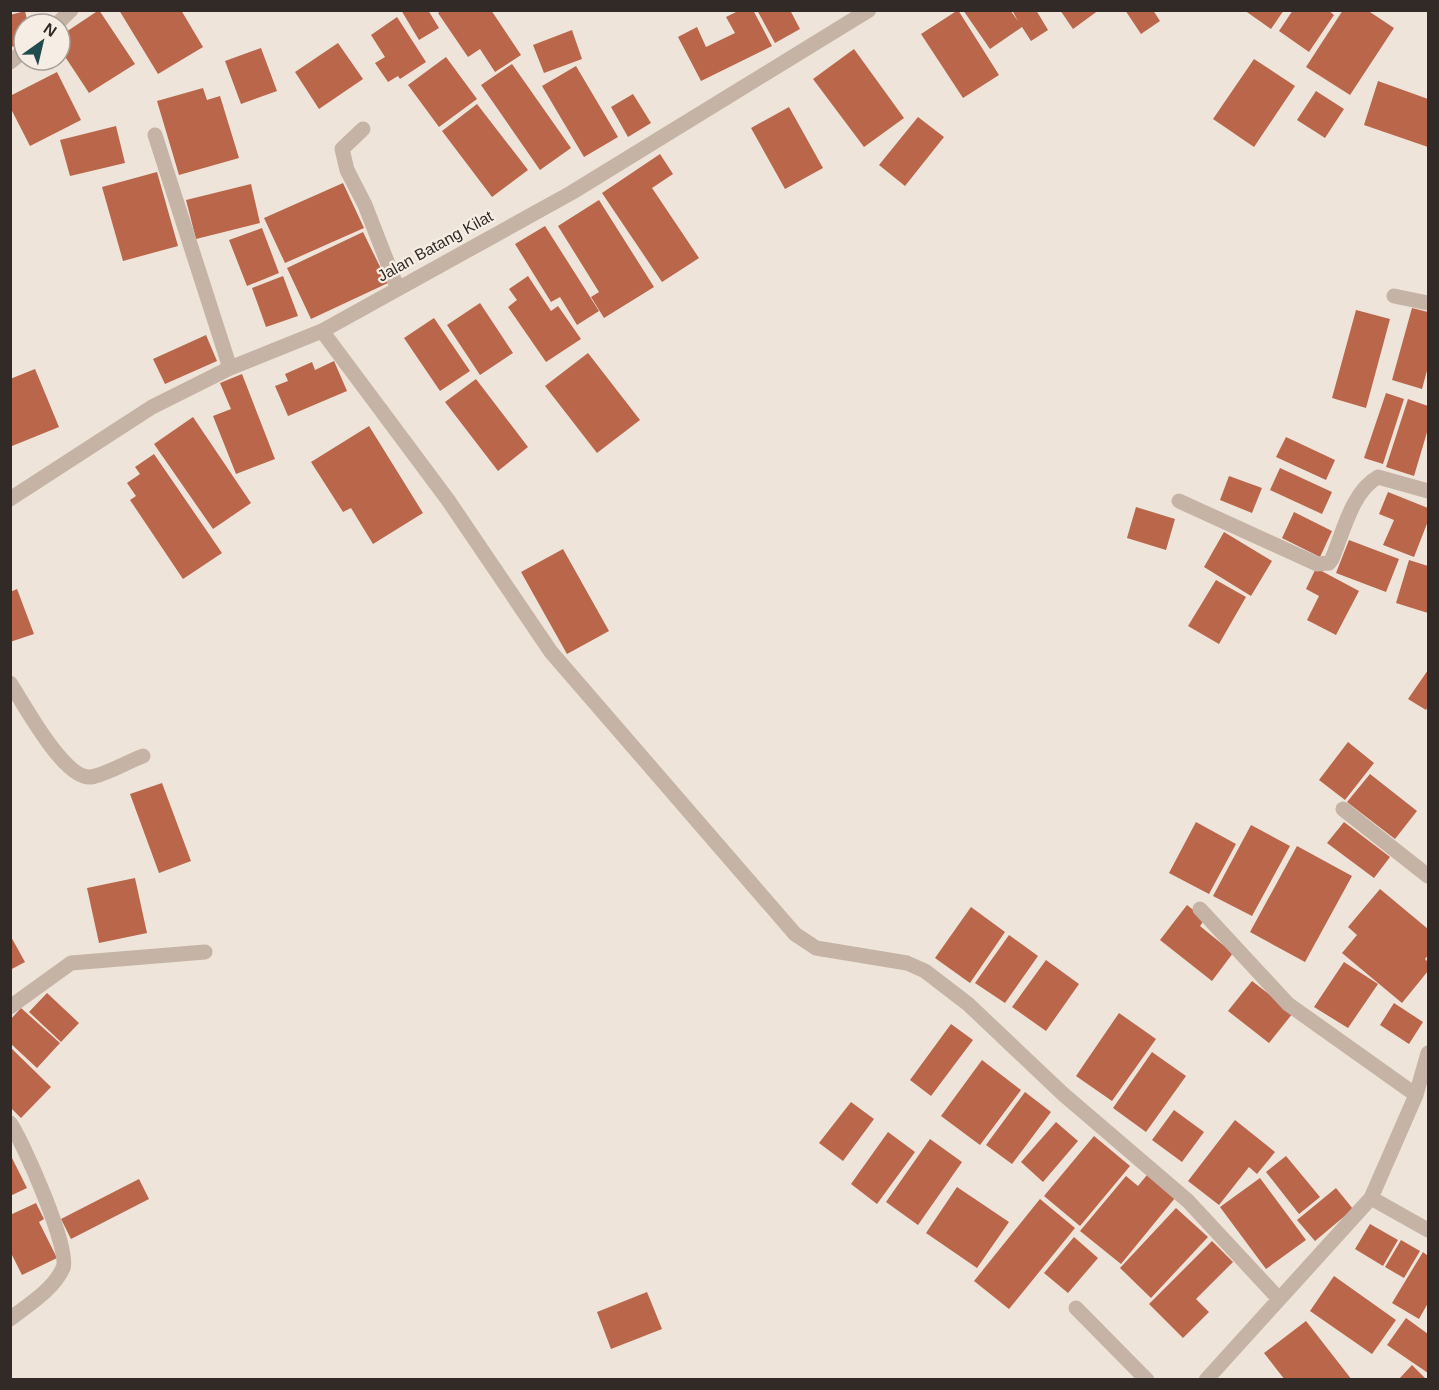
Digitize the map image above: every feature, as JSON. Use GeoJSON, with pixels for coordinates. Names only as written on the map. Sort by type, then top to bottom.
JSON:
{"type":"FeatureCollection","features":[{"type":"Feature","properties":{"kind":"street","name":"Jalan Batang Kilat"},"geometry":{"type":"LineString","coordinates":[[10,499],[152,407],[230,368],[322,331],[397,287],[571,193],[869,10]]}},
{"type":"Feature","properties":{"kind":"street"},"geometry":{"type":"LineString","coordinates":[[363,129],[342,149],[347,170],[365,205],[397,287]]}},
{"type":"Feature","properties":{"kind":"street"},"geometry":{"type":"LineString","coordinates":[[155,135],[230,368]]}},
{"type":"Feature","properties":{"kind":"street"},"geometry":{"type":"LineString","coordinates":[[1394,296],[1428,303]]}},
{"type":"Feature","properties":{"kind":"street"},"geometry":{"type":"LineString","coordinates":[[322,331],[448,500],[551,652],[795,934],[816,948],[907,963],[926,971],[968,1004],[1063,1094],[1188,1201],[1279,1299]]}},
{"type":"Feature","properties":{"kind":"street"},"geometry":{"type":"LineString","coordinates":[[1179,501],[1317,564],[1324,564],[1332,559],[1361,492],[1368,482],[1378,477],[1428,491]]}},
{"type":"Feature","properties":{"kind":"street"},"geometry":{"type":"LineString","coordinates":[[10,683],[58,756],[75,773],[90,777],[143,756]]}},
{"type":"Feature","properties":{"kind":"street"},"geometry":{"type":"LineString","coordinates":[[1342,809],[1428,876]]}},
{"type":"Feature","properties":{"kind":"street"},"geometry":{"type":"LineString","coordinates":[[1200,909],[1288,1004],[1416,1095]]}},
{"type":"Feature","properties":{"kind":"street"},"geometry":{"type":"LineString","coordinates":[[10,1007],[71,963],[205,952]]}},
{"type":"Feature","properties":{"kind":"street"},"geometry":{"type":"LineString","coordinates":[[1206,1380],[1371,1198],[1416,1095],[1428,1053]]}},
{"type":"Feature","properties":{"kind":"street"},"geometry":{"type":"LineString","coordinates":[[10,1123],[20,1136],[52,1215],[65,1261],[63,1269],[49,1287],[10,1319]]}},
{"type":"Feature","properties":{"kind":"street"},"geometry":{"type":"LineString","coordinates":[[1371,1198],[1428,1230]]}},
{"type":"Feature","properties":{"kind":"street"},"geometry":{"type":"LineString","coordinates":[[1076,1308],[1147,1380]]}},
{"type":"Feature","properties":{"kind":"building"},"geometry":{"type":"Polygon","coordinates":[[[99,10],[135,64],[89,93],[72,67],[72,28],[99,10]]]}},
{"type":"Feature","properties":{"kind":"building"},"geometry":{"type":"Polygon","coordinates":[[[119,10],[181,10],[203,47],[158,74],[119,10]]]}},
{"type":"Feature","properties":{"kind":"building"},"geometry":{"type":"Polygon","coordinates":[[[401,10],[428,10],[439,28],[419,40],[401,10]]]}},
{"type":"Feature","properties":{"kind":"building"},"geometry":{"type":"Polygon","coordinates":[[[442,10],[491,10],[521,55],[495,72],[480,49],[468,57],[438,13],[442,10]]]}},
{"type":"Feature","properties":{"kind":"building"},"geometry":{"type":"Polygon","coordinates":[[[740,10],[753,10],[772,46],[701,81],[678,37],[697,27],[706,47],[735,33],[726,17],[740,10]]]}},
{"type":"Feature","properties":{"kind":"building"},"geometry":{"type":"Polygon","coordinates":[[[757,10],[790,10],[800,29],[775,43],[757,10]]]}},
{"type":"Feature","properties":{"kind":"building"},"geometry":{"type":"Polygon","coordinates":[[[958,10],[999,75],[963,98],[921,34],[958,10]]]}},
{"type":"Feature","properties":{"kind":"building"},"geometry":{"type":"Polygon","coordinates":[[[963,10],[1010,10],[1018,21],[1012,10],[1036,10],[1048,30],[1031,41],[1022,27],[990,49],[963,10]]]}},
{"type":"Feature","properties":{"kind":"building"},"geometry":{"type":"Polygon","coordinates":[[[1060,10],[1099,10],[1073,29],[1060,10]]]}},
{"type":"Feature","properties":{"kind":"building"},"geometry":{"type":"Polygon","coordinates":[[[1125,10],[1153,10],[1160,21],[1141,34],[1125,10]]]}},
{"type":"Feature","properties":{"kind":"building"},"geometry":{"type":"Polygon","coordinates":[[[1244,10],[1284,10],[1271,29],[1244,10]]]}},
{"type":"Feature","properties":{"kind":"building"},"geometry":{"type":"Polygon","coordinates":[[[1293,10],[1328,10],[1334,15],[1309,52],[1279,31],[1293,10]]]}},
{"type":"Feature","properties":{"kind":"building"},"geometry":{"type":"Polygon","coordinates":[[[1343,10],[1367,10],[1394,28],[1350,95],[1306,67],[1343,10]]]}},
{"type":"Feature","properties":{"kind":"building"},"geometry":{"type":"Polygon","coordinates":[[[12,14],[12,47],[10,47],[10,15],[12,14]]]}},
{"type":"Feature","properties":{"kind":"building"},"geometry":{"type":"Polygon","coordinates":[[[397,17],[426,62],[400,79],[398,76],[388,82],[375,63],[385,57],[371,35],[397,17]]]}},
{"type":"Feature","properties":{"kind":"building"},"geometry":{"type":"Polygon","coordinates":[[[572,30],[582,59],[544,73],[533,45],[572,30]]]}},
{"type":"Feature","properties":{"kind":"building"},"geometry":{"type":"Polygon","coordinates":[[[338,43],[363,79],[319,109],[295,72],[338,43]]]}},
{"type":"Feature","properties":{"kind":"building"},"geometry":{"type":"Polygon","coordinates":[[[261,48],[277,91],[241,104],[225,61],[261,48]]]}},
{"type":"Feature","properties":{"kind":"building"},"geometry":{"type":"Polygon","coordinates":[[[854,49],[904,118],[864,147],[813,79],[854,49]]]}},
{"type":"Feature","properties":{"kind":"building"},"geometry":{"type":"Polygon","coordinates":[[[446,57],[477,99],[439,127],[408,85],[446,57]]]}},
{"type":"Feature","properties":{"kind":"building"},"geometry":{"type":"Polygon","coordinates":[[[1254,59],[1295,86],[1254,147],[1213,119],[1254,59]]]}},
{"type":"Feature","properties":{"kind":"building"},"geometry":{"type":"Polygon","coordinates":[[[512,64],[571,148],[540,170],[481,85],[512,64]]]}},
{"type":"Feature","properties":{"kind":"building"},"geometry":{"type":"Polygon","coordinates":[[[576,66],[618,137],[584,157],[542,86],[576,66]]]}},
{"type":"Feature","properties":{"kind":"building"},"geometry":{"type":"Polygon","coordinates":[[[57,72],[81,120],[30,146],[10,107],[10,96],[57,72]]]}},
{"type":"Feature","properties":{"kind":"building"},"geometry":{"type":"Polygon","coordinates":[[[1378,81],[1428,99],[1428,147],[1364,125],[1378,81]]]}},
{"type":"Feature","properties":{"kind":"building"},"geometry":{"type":"Polygon","coordinates":[[[203,88],[207,100],[220,96],[239,158],[179,175],[157,101],[203,88]]]}},
{"type":"Feature","properties":{"kind":"building"},"geometry":{"type":"Polygon","coordinates":[[[1316,91],[1344,109],[1325,138],[1297,120],[1316,91]]]}},
{"type":"Feature","properties":{"kind":"building"},"geometry":{"type":"Polygon","coordinates":[[[633,94],[651,123],[628,137],[611,107],[633,94]]]}},
{"type":"Feature","properties":{"kind":"building"},"geometry":{"type":"Polygon","coordinates":[[[477,104],[528,170],[492,197],[442,131],[477,104]]]}},
{"type":"Feature","properties":{"kind":"building"},"geometry":{"type":"Polygon","coordinates":[[[789,107],[823,168],[785,189],[751,128],[789,107]]]}},
{"type":"Feature","properties":{"kind":"building"},"geometry":{"type":"Polygon","coordinates":[[[918,117],[944,137],[905,186],[879,165],[918,117]]]}},
{"type":"Feature","properties":{"kind":"building"},"geometry":{"type":"Polygon","coordinates":[[[116,126],[125,163],[70,176],[60,140],[116,126]]]}},
{"type":"Feature","properties":{"kind":"building"},"geometry":{"type":"Polygon","coordinates":[[[660,154],[673,174],[652,188],[699,258],[662,282],[602,193],[660,154]]]}},
{"type":"Feature","properties":{"kind":"building"},"geometry":{"type":"Polygon","coordinates":[[[157,172],[178,246],[123,261],[102,187],[157,172]]]}},
{"type":"Feature","properties":{"kind":"building"},"geometry":{"type":"Polygon","coordinates":[[[343,183],[364,228],[285,263],[264,218],[343,183]]]}},
{"type":"Feature","properties":{"kind":"building"},"geometry":{"type":"Polygon","coordinates":[[[251,184],[260,223],[196,239],[186,200],[251,184]]]}},
{"type":"Feature","properties":{"kind":"building"},"geometry":{"type":"Polygon","coordinates":[[[599,200],[654,287],[604,318],[591,297],[599,292],[558,226],[599,200]]]}},
{"type":"Feature","properties":{"kind":"building"},"geometry":{"type":"Polygon","coordinates":[[[545,226],[599,311],[577,325],[560,297],[551,302],[515,244],[545,226]]]}},
{"type":"Feature","properties":{"kind":"building"},"geometry":{"type":"Polygon","coordinates":[[[262,228],[279,273],[247,286],[229,240],[262,228]]]}},
{"type":"Feature","properties":{"kind":"building"},"geometry":{"type":"Polygon","coordinates":[[[363,232],[388,283],[311,319],[287,268],[363,232]]]}},
{"type":"Feature","properties":{"kind":"building"},"geometry":{"type":"Polygon","coordinates":[[[283,276],[298,316],[266,327],[252,288],[283,276]]]}},
{"type":"Feature","properties":{"kind":"building"},"geometry":{"type":"Polygon","coordinates":[[[528,276],[551,311],[558,306],[581,339],[546,362],[508,307],[517,300],[509,289],[528,276]]]}},
{"type":"Feature","properties":{"kind":"building"},"geometry":{"type":"Polygon","coordinates":[[[480,303],[513,353],[480,375],[447,325],[480,303]]]}},
{"type":"Feature","properties":{"kind":"building"},"geometry":{"type":"Polygon","coordinates":[[[1412,308],[1428,312],[1428,367],[1422,389],[1392,380],[1412,308]]]}},
{"type":"Feature","properties":{"kind":"building"},"geometry":{"type":"Polygon","coordinates":[[[1356,310],[1390,319],[1366,408],[1332,398],[1356,310]]]}},
{"type":"Feature","properties":{"kind":"building"},"geometry":{"type":"Polygon","coordinates":[[[434,318],[470,371],[440,391],[404,338],[434,318]]]}},
{"type":"Feature","properties":{"kind":"building"},"geometry":{"type":"Polygon","coordinates":[[[206,335],[217,361],[165,384],[153,359],[206,335]]]}},
{"type":"Feature","properties":{"kind":"building"},"geometry":{"type":"Polygon","coordinates":[[[588,353],[640,420],[597,453],[545,386],[588,353]]]}},
{"type":"Feature","properties":{"kind":"building"},"geometry":{"type":"Polygon","coordinates":[[[334,361],[347,391],[288,416],[275,386],[288,381],[285,374],[312,362],[315,370],[334,361]]]}},
{"type":"Feature","properties":{"kind":"building"},"geometry":{"type":"Polygon","coordinates":[[[35,369],[59,427],[12,446],[10,379],[35,369]]]}},
{"type":"Feature","properties":{"kind":"building"},"geometry":{"type":"Polygon","coordinates":[[[242,374],[275,459],[236,474],[213,416],[231,409],[220,383],[242,374]]]}},
{"type":"Feature","properties":{"kind":"building"},"geometry":{"type":"Polygon","coordinates":[[[476,379],[528,447],[498,471],[445,402],[476,379]]]}},
{"type":"Feature","properties":{"kind":"building"},"geometry":{"type":"Polygon","coordinates":[[[1386,393],[1404,399],[1383,464],[1364,458],[1386,393]]]}},
{"type":"Feature","properties":{"kind":"building"},"geometry":{"type":"Polygon","coordinates":[[[1408,399],[1428,406],[1428,429],[1414,476],[1386,467],[1408,399]]]}},
{"type":"Feature","properties":{"kind":"building"},"geometry":{"type":"Polygon","coordinates":[[[193,417],[251,503],[213,529],[154,444],[193,417]]]}},
{"type":"Feature","properties":{"kind":"building"},"geometry":{"type":"Polygon","coordinates":[[[369,426],[423,513],[373,544],[351,508],[343,512],[311,462],[369,426]]]}},
{"type":"Feature","properties":{"kind":"building"},"geometry":{"type":"Polygon","coordinates":[[[1286,437],[1335,460],[1326,480],[1276,457],[1286,437]]]}},
{"type":"Feature","properties":{"kind":"building"},"geometry":{"type":"Polygon","coordinates":[[[154,454],[222,553],[183,579],[130,500],[136,496],[127,483],[140,474],[135,467],[154,454]]]}},
{"type":"Feature","properties":{"kind":"building"},"geometry":{"type":"Polygon","coordinates":[[[1280,468],[1332,492],[1322,514],[1270,490],[1280,468]]]}},
{"type":"Feature","properties":{"kind":"building"},"geometry":{"type":"Polygon","coordinates":[[[1229,476],[1262,488],[1252,513],[1220,500],[1229,476]]]}},
{"type":"Feature","properties":{"kind":"building"},"geometry":{"type":"Polygon","coordinates":[[[1388,492],[1428,508],[1428,521],[1414,557],[1383,545],[1394,520],[1379,514],[1388,492]]]}},
{"type":"Feature","properties":{"kind":"building"},"geometry":{"type":"Polygon","coordinates":[[[1136,507],[1175,519],[1166,550],[1127,538],[1136,507]]]}},
{"type":"Feature","properties":{"kind":"building"},"geometry":{"type":"Polygon","coordinates":[[[1294,512],[1332,531],[1320,557],[1282,538],[1294,512]]]}},
{"type":"Feature","properties":{"kind":"building"},"geometry":{"type":"Polygon","coordinates":[[[1224,532],[1272,561],[1251,596],[1204,567],[1224,532]]]}},
{"type":"Feature","properties":{"kind":"building"},"geometry":{"type":"Polygon","coordinates":[[[1349,540],[1399,559],[1386,592],[1336,573],[1349,540]]]}},
{"type":"Feature","properties":{"kind":"building"},"geometry":{"type":"Polygon","coordinates":[[[563,549],[609,631],[567,654],[521,572],[563,549]]]}},
{"type":"Feature","properties":{"kind":"building"},"geometry":{"type":"Polygon","coordinates":[[[1409,560],[1428,566],[1428,613],[1396,603],[1409,560]]]}},
{"type":"Feature","properties":{"kind":"building"},"geometry":{"type":"Polygon","coordinates":[[[1316,568],[1359,591],[1336,635],[1307,620],[1319,596],[1306,589],[1316,568]]]}},
{"type":"Feature","properties":{"kind":"building"},"geometry":{"type":"Polygon","coordinates":[[[1216,580],[1246,597],[1219,644],[1188,626],[1216,580]]]}},
{"type":"Feature","properties":{"kind":"building"},"geometry":{"type":"Polygon","coordinates":[[[17,589],[34,634],[10,642],[10,592],[17,589]]]}},
{"type":"Feature","properties":{"kind":"building"},"geometry":{"type":"Polygon","coordinates":[[[1428,670],[1428,706],[1426,710],[1408,699],[1428,670]]]}},
{"type":"Feature","properties":{"kind":"building"},"geometry":{"type":"Polygon","coordinates":[[[1348,742],[1374,763],[1345,800],[1319,780],[1348,742]]]}},
{"type":"Feature","properties":{"kind":"building"},"geometry":{"type":"Polygon","coordinates":[[[1370,774],[1417,811],[1395,839],[1347,802],[1370,774]]]}},
{"type":"Feature","properties":{"kind":"building"},"geometry":{"type":"Polygon","coordinates":[[[162,783],[191,861],[159,873],[130,794],[162,783]]]}},
{"type":"Feature","properties":{"kind":"building"},"geometry":{"type":"Polygon","coordinates":[[[1196,822],[1236,844],[1209,894],[1169,873],[1196,822]]]}},
{"type":"Feature","properties":{"kind":"building"},"geometry":{"type":"Polygon","coordinates":[[[1344,822],[1390,857],[1374,878],[1327,843],[1344,822]]]}},
{"type":"Feature","properties":{"kind":"building"},"geometry":{"type":"Polygon","coordinates":[[[1251,825],[1290,846],[1252,916],[1213,896],[1251,825]]]}},
{"type":"Feature","properties":{"kind":"building"},"geometry":{"type":"Polygon","coordinates":[[[1297,846],[1352,876],[1305,962],[1250,932],[1297,846]]]}},
{"type":"Feature","properties":{"kind":"building"},"geometry":{"type":"Polygon","coordinates":[[[135,878],[147,933],[99,943],[87,888],[135,878]]]}},
{"type":"Feature","properties":{"kind":"building"},"geometry":{"type":"Polygon","coordinates":[[[1380,889],[1428,929],[1428,955],[1425,959],[1428,962],[1428,971],[1402,1003],[1342,953],[1357,935],[1348,927],[1380,889]]]}},
{"type":"Feature","properties":{"kind":"building"},"geometry":{"type":"Polygon","coordinates":[[[1187,905],[1205,919],[1200,926],[1233,953],[1212,981],[1160,940],[1187,905]]]}},
{"type":"Feature","properties":{"kind":"building"},"geometry":{"type":"Polygon","coordinates":[[[971,907],[1005,932],[970,983],[935,958],[971,907]]]}},
{"type":"Feature","properties":{"kind":"building"},"geometry":{"type":"Polygon","coordinates":[[[10,935],[25,962],[10,970],[10,935]]]}},
{"type":"Feature","properties":{"kind":"building"},"geometry":{"type":"Polygon","coordinates":[[[1009,935],[1038,956],[1005,1003],[975,983],[1009,935]]]}},
{"type":"Feature","properties":{"kind":"building"},"geometry":{"type":"Polygon","coordinates":[[[1046,960],[1079,984],[1046,1031],[1012,1007],[1046,960]]]}},
{"type":"Feature","properties":{"kind":"building"},"geometry":{"type":"Polygon","coordinates":[[[1344,962],[1378,984],[1348,1028],[1314,1007],[1344,962]]]}},
{"type":"Feature","properties":{"kind":"building"},"geometry":{"type":"Polygon","coordinates":[[[1252,981],[1293,1013],[1269,1043],[1228,1011],[1252,981]]]}},
{"type":"Feature","properties":{"kind":"building"},"geometry":{"type":"Polygon","coordinates":[[[47,993],[79,1023],[61,1042],[29,1012],[47,993]]]}},
{"type":"Feature","properties":{"kind":"building"},"geometry":{"type":"Polygon","coordinates":[[[1394,1003],[1423,1022],[1409,1044],[1380,1025],[1394,1003]]]}},
{"type":"Feature","properties":{"kind":"building"},"geometry":{"type":"Polygon","coordinates":[[[21,1008],[60,1043],[37,1068],[10,1043],[10,1020],[21,1008]]]}},
{"type":"Feature","properties":{"kind":"building"},"geometry":{"type":"Polygon","coordinates":[[[1119,1013],[1156,1039],[1112,1101],[1076,1076],[1119,1013]]]}},
{"type":"Feature","properties":{"kind":"building"},"geometry":{"type":"Polygon","coordinates":[[[951,1024],[973,1040],[931,1096],[910,1080],[951,1024]]]}},
{"type":"Feature","properties":{"kind":"building"},"geometry":{"type":"Polygon","coordinates":[[[10,1047],[51,1087],[21,1118],[10,1107],[10,1047]]]}},
{"type":"Feature","properties":{"kind":"building"},"geometry":{"type":"Polygon","coordinates":[[[1152,1052],[1186,1076],[1146,1132],[1113,1108],[1152,1052]]]}},
{"type":"Feature","properties":{"kind":"building"},"geometry":{"type":"Polygon","coordinates":[[[982,1060],[1021,1090],[980,1145],[941,1116],[982,1060]]]}},
{"type":"Feature","properties":{"kind":"building"},"geometry":{"type":"Polygon","coordinates":[[[1025,1092],[1051,1112],[1012,1164],[986,1145],[1025,1092]]]}},
{"type":"Feature","properties":{"kind":"building"},"geometry":{"type":"Polygon","coordinates":[[[851,1102],[874,1119],[843,1161],[819,1143],[851,1102]]]}},
{"type":"Feature","properties":{"kind":"building"},"geometry":{"type":"Polygon","coordinates":[[[1174,1110],[1204,1132],[1182,1162],[1152,1140],[1174,1110]]]}},
{"type":"Feature","properties":{"kind":"building"},"geometry":{"type":"Polygon","coordinates":[[[1235,1120],[1275,1152],[1257,1174],[1249,1167],[1219,1205],[1188,1181],[1235,1120]]]}},
{"type":"Feature","properties":{"kind":"building"},"geometry":{"type":"Polygon","coordinates":[[[1056,1122],[1078,1141],[1043,1182],[1021,1162],[1056,1122]]]}},
{"type":"Feature","properties":{"kind":"building"},"geometry":{"type":"Polygon","coordinates":[[[888,1132],[915,1152],[877,1204],[851,1184],[888,1132]]]}},
{"type":"Feature","properties":{"kind":"building"},"geometry":{"type":"Polygon","coordinates":[[[1094,1136],[1130,1166],[1080,1226],[1044,1196],[1094,1136]]]}},
{"type":"Feature","properties":{"kind":"building"},"geometry":{"type":"Polygon","coordinates":[[[930,1139],[962,1162],[918,1225],[886,1202],[930,1139]]]}},
{"type":"Feature","properties":{"kind":"building"},"geometry":{"type":"Polygon","coordinates":[[[10,1154],[27,1188],[10,1196],[10,1154]]]}},
{"type":"Feature","properties":{"kind":"building"},"geometry":{"type":"Polygon","coordinates":[[[1286,1156],[1320,1197],[1299,1214],[1266,1172],[1286,1156]]]}},
{"type":"Feature","properties":{"kind":"building"},"geometry":{"type":"Polygon","coordinates":[[[1147,1175],[1175,1198],[1121,1264],[1080,1231],[1126,1176],[1138,1186],[1147,1175]]]}},
{"type":"Feature","properties":{"kind":"building"},"geometry":{"type":"Polygon","coordinates":[[[1260,1178],[1306,1240],[1266,1269],[1220,1207],[1260,1178]]]}},
{"type":"Feature","properties":{"kind":"building"},"geometry":{"type":"Polygon","coordinates":[[[139,1179],[149,1199],[71,1239],[61,1219],[139,1179]]]}},
{"type":"Feature","properties":{"kind":"building"},"geometry":{"type":"Polygon","coordinates":[[[957,1187],[1009,1222],[977,1268],[926,1233],[957,1187]]]}},
{"type":"Feature","properties":{"kind":"building"},"geometry":{"type":"Polygon","coordinates":[[[1336,1188],[1353,1209],[1315,1241],[1297,1220],[1336,1188]]]}},
{"type":"Feature","properties":{"kind":"building"},"geometry":{"type":"Polygon","coordinates":[[[1040,1199],[1075,1228],[1009,1309],[974,1281],[1040,1199]]]}},
{"type":"Feature","properties":{"kind":"building"},"geometry":{"type":"Polygon","coordinates":[[[36,1203],[44,1219],[39,1222],[57,1258],[22,1275],[10,1251],[10,1215],[36,1203]]]}},
{"type":"Feature","properties":{"kind":"building"},"geometry":{"type":"Polygon","coordinates":[[[1176,1208],[1208,1237],[1151,1298],[1120,1268],[1176,1208]]]}},
{"type":"Feature","properties":{"kind":"building"},"geometry":{"type":"Polygon","coordinates":[[[1370,1224],[1398,1240],[1383,1266],[1355,1249],[1370,1224]]]}},
{"type":"Feature","properties":{"kind":"building"},"geometry":{"type":"Polygon","coordinates":[[[1074,1237],[1098,1258],[1068,1293],[1044,1273],[1074,1237]]]}},
{"type":"Feature","properties":{"kind":"building"},"geometry":{"type":"Polygon","coordinates":[[[1401,1240],[1420,1251],[1404,1278],[1385,1267],[1401,1240]]]}},
{"type":"Feature","properties":{"kind":"building"},"geometry":{"type":"Polygon","coordinates":[[[1212,1241],[1233,1262],[1196,1299],[1209,1312],[1183,1338],[1149,1304],[1212,1241]]]}},
{"type":"Feature","properties":{"kind":"building"},"geometry":{"type":"Polygon","coordinates":[[[1423,1252],[1428,1256],[1428,1303],[1419,1319],[1392,1303],[1423,1252]]]}},
{"type":"Feature","properties":{"kind":"building"},"geometry":{"type":"Polygon","coordinates":[[[1334,1276],[1396,1320],[1372,1354],[1310,1311],[1334,1276]]]}},
{"type":"Feature","properties":{"kind":"building"},"geometry":{"type":"Polygon","coordinates":[[[647,1292],[662,1329],[611,1349],[597,1312],[647,1292]]]}},
{"type":"Feature","properties":{"kind":"building"},"geometry":{"type":"Polygon","coordinates":[[[1406,1318],[1428,1334],[1428,1373],[1387,1345],[1406,1318]]]}},
{"type":"Feature","properties":{"kind":"building"},"geometry":{"type":"Polygon","coordinates":[[[1306,1321],[1352,1380],[1285,1380],[1264,1353],[1306,1321]]]}},
{"type":"Feature","properties":{"kind":"building"},"geometry":{"type":"Polygon","coordinates":[[[1412,1365],[1427,1380],[1398,1380],[1412,1365]]]}}]}
